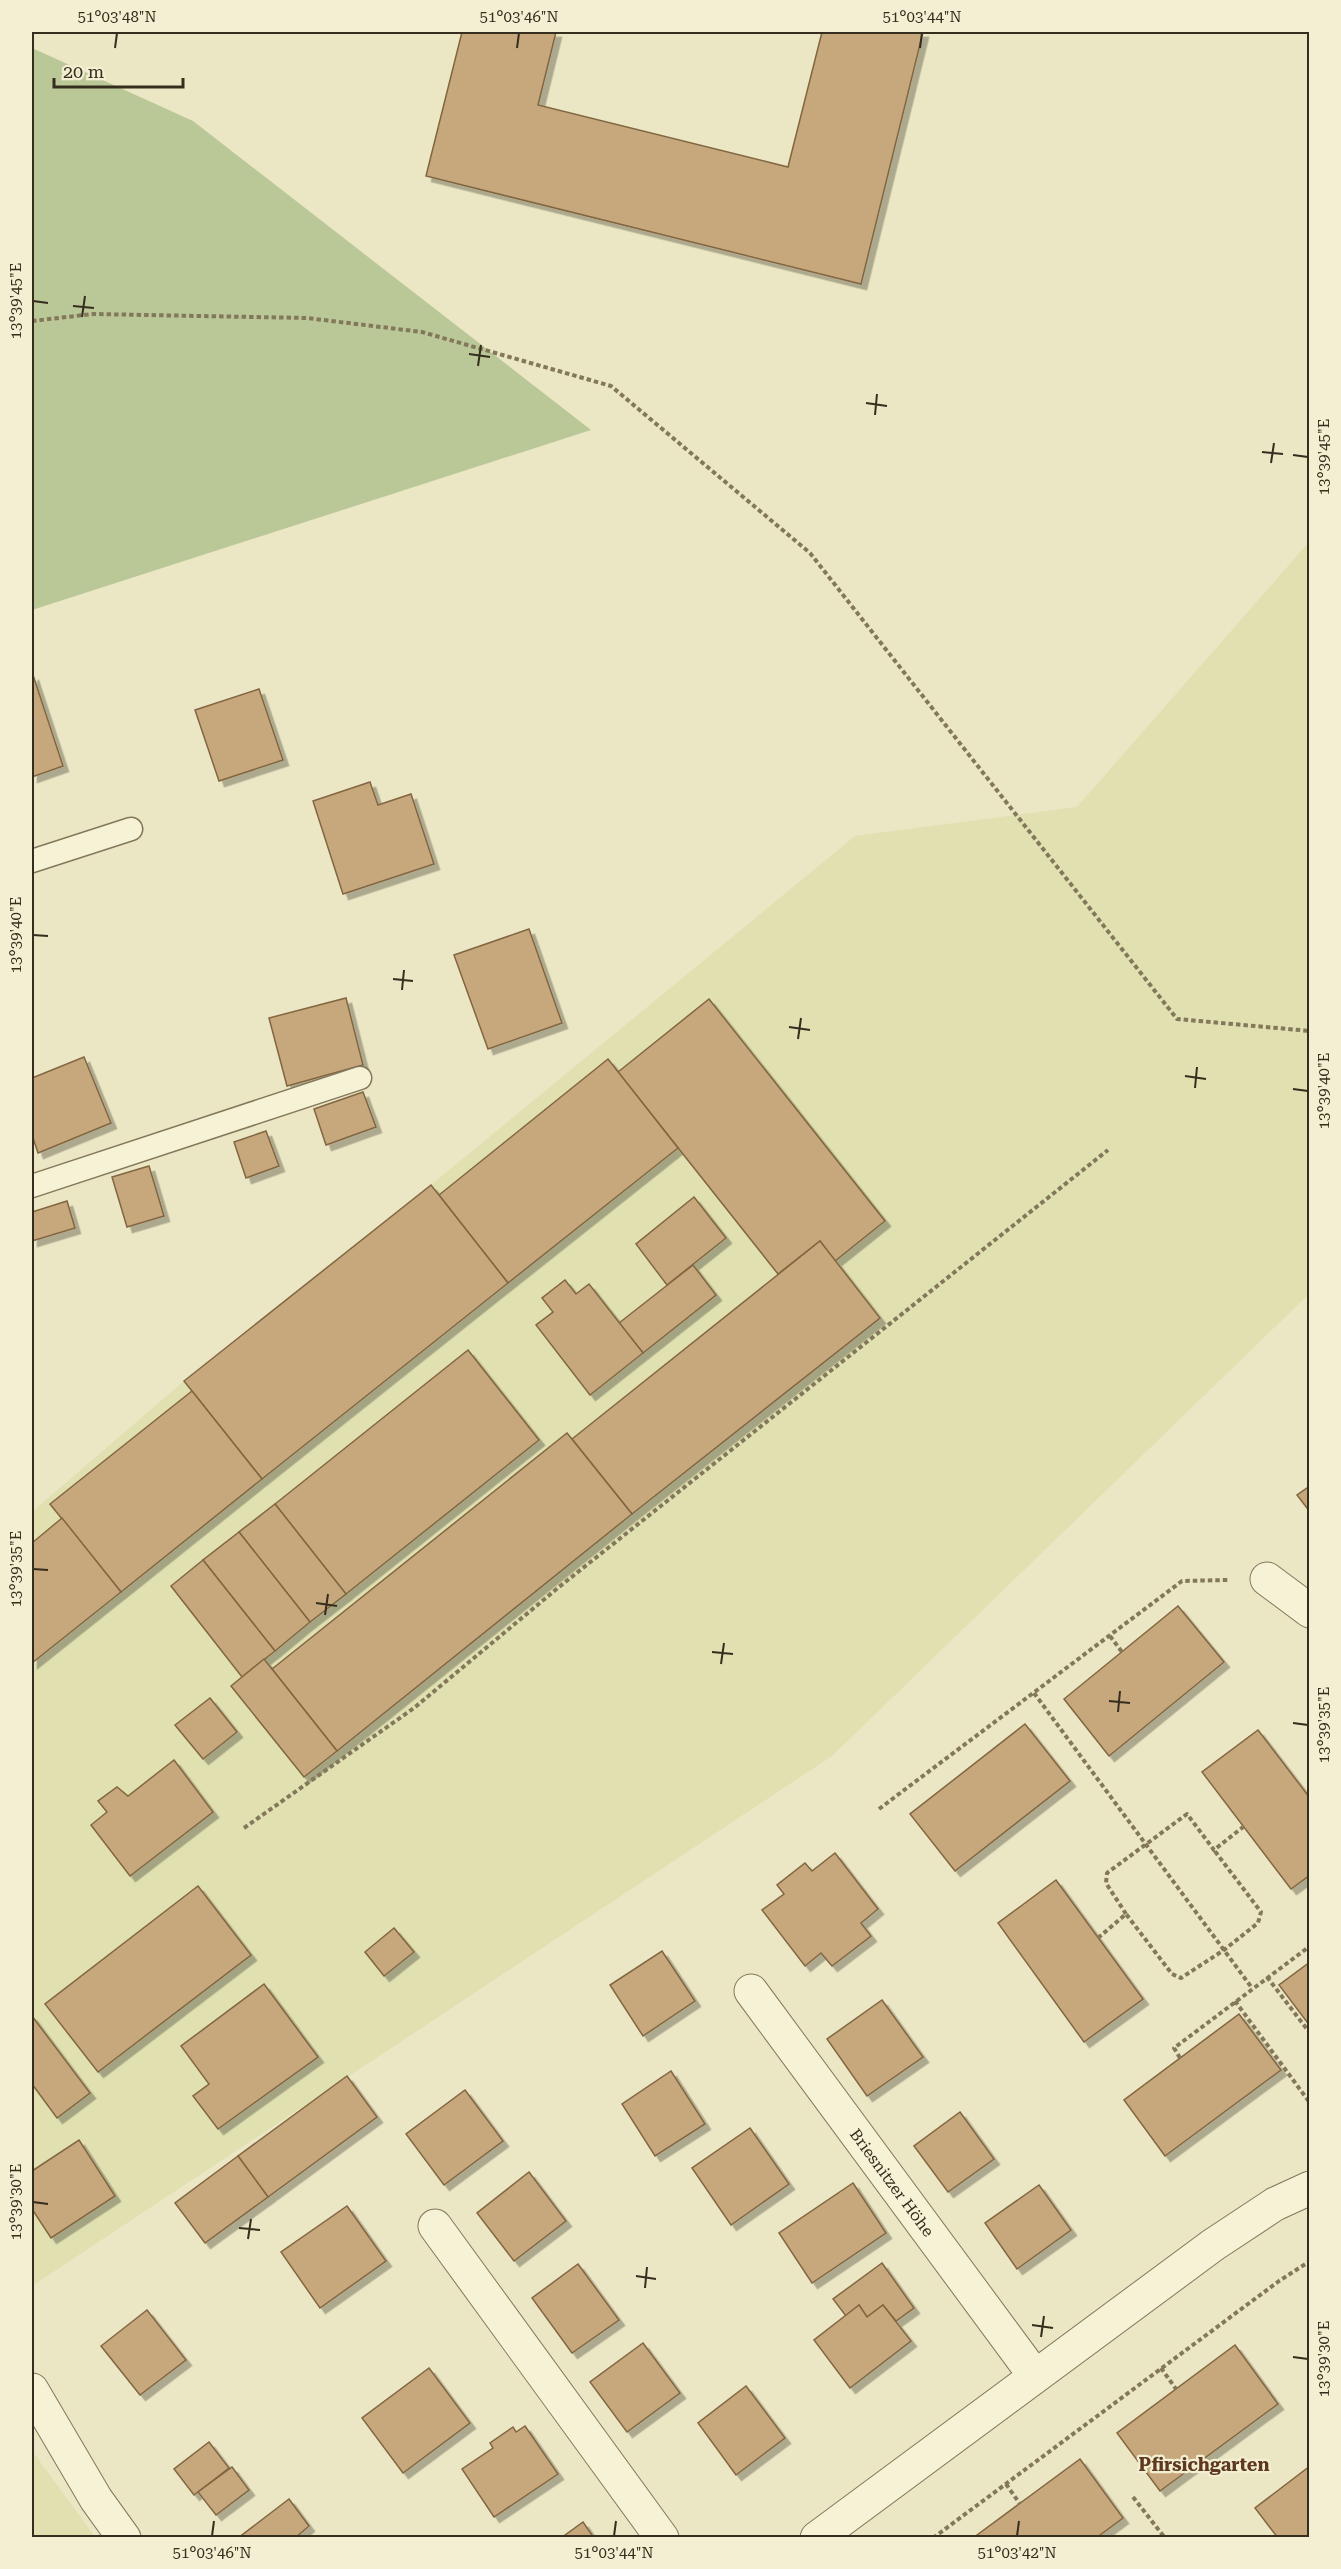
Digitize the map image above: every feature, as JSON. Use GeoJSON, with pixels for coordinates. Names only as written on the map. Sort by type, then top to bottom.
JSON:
{"type":"FeatureCollection","features":[{"type":"Feature","properties":{"kind":"street"},"geometry":{"type":"LineString","coordinates":[[1267,1579],[1310,1611]]}},
{"type":"Feature","properties":{"kind":"street","name":"Briesnitzer Höhe"},"geometry":{"type":"LineString","coordinates":[[751,1991],[1035,2376]]}},
{"type":"Feature","properties":{"kind":"street"},"geometry":{"type":"LineString","coordinates":[[817,2538],[1213,2245],[1275,2204],[1310,2188]]}},
{"type":"Feature","properties":{"kind":"street"},"geometry":{"type":"LineString","coordinates":[[435,2226],[662,2538]]}},
{"type":"Feature","properties":{"kind":"street"},"geometry":{"type":"LineString","coordinates":[[32,2390],[96,2499],[124,2538]]}},
{"type":"Feature","properties":{"kind":"lane"},"geometry":{"type":"LineString","coordinates":[[32,861],[131,829]]}},
{"type":"Feature","properties":{"kind":"lane"},"geometry":{"type":"LineString","coordinates":[[32,1186],[360,1078]]}},
{"type":"Feature","properties":{"kind":"path"},"geometry":{"type":"LineString","coordinates":[[32,321],[93,314],[307,318],[422,332],[611,386],[810,553],[1177,1019],[1310,1031]]}},
{"type":"Feature","properties":{"kind":"path"},"geometry":{"type":"LineString","coordinates":[[244,1828],[414,1708],[559,1587],[1108,1150]]}},
{"type":"Feature","properties":{"kind":"path"},"geometry":{"type":"LineString","coordinates":[[879,1809],[1182,1581],[1267,1579]]}},
{"type":"Feature","properties":{"kind":"path"},"geometry":{"type":"LineString","coordinates":[[1110,1636],[1122,1652]]}},
{"type":"Feature","properties":{"kind":"path"},"geometry":{"type":"LineString","coordinates":[[1034,1693],[1252,1988]]}},
{"type":"Feature","properties":{"kind":"path"},"geometry":{"type":"LineString","coordinates":[[1187,1814],[1214,1850],[1261,1912],[1258,1923],[1224,1950],[1181,1977],[1172,1974],[1126,1914],[1106,1883],[1107,1874],[1187,1814]]}},
{"type":"Feature","properties":{"kind":"path"},"geometry":{"type":"LineString","coordinates":[[1214,1850],[1243,1827]]}},
{"type":"Feature","properties":{"kind":"path"},"geometry":{"type":"LineString","coordinates":[[1098,1938],[1126,1914]]}},
{"type":"Feature","properties":{"kind":"path"},"geometry":{"type":"LineString","coordinates":[[1180,2058],[1174,2048],[1310,1946]]}},
{"type":"Feature","properties":{"kind":"path"},"geometry":{"type":"LineString","coordinates":[[1267,1977],[1310,2033]]}},
{"type":"Feature","properties":{"kind":"path"},"geometry":{"type":"LineString","coordinates":[[1235,2001],[1310,2103]]}},
{"type":"Feature","properties":{"kind":"path"},"geometry":{"type":"LineString","coordinates":[[933,2538],[1310,2260]]}},
{"type":"Feature","properties":{"kind":"path"},"geometry":{"type":"LineString","coordinates":[[1161,2368],[1176,2389]]}},
{"type":"Feature","properties":{"kind":"path"},"geometry":{"type":"LineString","coordinates":[[1006,2484],[1020,2504]]}},
{"type":"Feature","properties":{"kind":"path"},"geometry":{"type":"LineString","coordinates":[[1133,2497],[1165,2538]]}},
{"type":"Feature","properties":{"kind":"green space"},"geometry":{"type":"Polygon","coordinates":[[[32,48],[193,121],[591,430],[32,610],[32,48]]]}},
{"type":"Feature","properties":{"kind":"green space"},"geometry":{"type":"Polygon","coordinates":[[[1309,542],[1309,1294],[832,1756],[32,2286],[32,1512],[184,1381],[431,1185],[855,836],[1077,807],[1309,542]]]}},
{"type":"Feature","properties":{"kind":"green space"},"geometry":{"type":"Polygon","coordinates":[[[32,2451],[95,2537],[32,2537],[32,2451]]]}},
{"type":"Feature","properties":{"kind":"building"},"geometry":{"type":"Polygon","coordinates":[[[462,32],[556,32],[538,105],[788,167],[822,32],[923,32],[861,284],[426,176],[462,32]]]}},
{"type":"Feature","properties":{"kind":"building"},"geometry":{"type":"Polygon","coordinates":[[[32,676],[63,766],[32,777],[32,676]]]}},
{"type":"Feature","properties":{"kind":"building"},"geometry":{"type":"Polygon","coordinates":[[[259,689],[283,760],[219,781],[195,710],[259,689]]]}},
{"type":"Feature","properties":{"kind":"building"},"geometry":{"type":"Polygon","coordinates":[[[370,782],[378,805],[411,794],[434,864],[343,894],[313,801],[370,782]]]}},
{"type":"Feature","properties":{"kind":"building"},"geometry":{"type":"Polygon","coordinates":[[[529,929],[562,1023],[488,1049],[454,955],[529,929]]]}},
{"type":"Feature","properties":{"kind":"building"},"geometry":{"type":"Polygon","coordinates":[[[346,998],[363,1065],[287,1086],[269,1018],[346,998]]]}},
{"type":"Feature","properties":{"kind":"building"},"geometry":{"type":"Polygon","coordinates":[[[709,999],[885,1221],[835,1261],[820,1241],[778,1274],[618,1072],[709,999]]]}},
{"type":"Feature","properties":{"kind":"building"},"geometry":{"type":"Polygon","coordinates":[[[84,1057],[111,1123],[38,1153],[32,1135],[32,1078],[84,1057]]]}},
{"type":"Feature","properties":{"kind":"building"},"geometry":{"type":"Polygon","coordinates":[[[608,1059],[678,1148],[508,1283],[439,1195],[608,1059]]]}},
{"type":"Feature","properties":{"kind":"building"},"geometry":{"type":"Polygon","coordinates":[[[363,1092],[376,1127],[326,1145],[314,1109],[363,1092]]]}},
{"type":"Feature","properties":{"kind":"building"},"geometry":{"type":"Polygon","coordinates":[[[266,1131],[279,1166],[246,1178],[234,1142],[266,1131]]]}},
{"type":"Feature","properties":{"kind":"building"},"geometry":{"type":"Polygon","coordinates":[[[149,1166],[164,1216],[127,1227],[112,1177],[149,1166]]]}},
{"type":"Feature","properties":{"kind":"building"},"geometry":{"type":"Polygon","coordinates":[[[431,1185],[508,1283],[262,1479],[184,1381],[431,1185]]]}},
{"type":"Feature","properties":{"kind":"building"},"geometry":{"type":"Polygon","coordinates":[[[694,1197],[726,1238],[667,1285],[636,1244],[694,1197]]]}},
{"type":"Feature","properties":{"kind":"building"},"geometry":{"type":"Polygon","coordinates":[[[67,1201],[75,1228],[32,1241],[32,1212],[67,1201]]]}},
{"type":"Feature","properties":{"kind":"building"},"geometry":{"type":"Polygon","coordinates":[[[820,1241],[880,1318],[632,1514],[572,1439],[820,1241]]]}},
{"type":"Feature","properties":{"kind":"building"},"geometry":{"type":"Polygon","coordinates":[[[693,1265],[716,1295],[643,1353],[619,1323],[693,1265]]]}},
{"type":"Feature","properties":{"kind":"building"},"geometry":{"type":"Polygon","coordinates":[[[565,1280],[576,1294],[589,1284],[643,1353],[590,1395],[536,1325],[553,1312],[542,1298],[565,1280]]]}},
{"type":"Feature","properties":{"kind":"building"},"geometry":{"type":"Polygon","coordinates":[[[468,1350],[539,1440],[346,1594],[275,1504],[468,1350]]]}},
{"type":"Feature","properties":{"kind":"building"},"geometry":{"type":"Polygon","coordinates":[[[192,1391],[262,1479],[121,1592],[50,1504],[192,1391]]]}},
{"type":"Feature","properties":{"kind":"building"},"geometry":{"type":"Polygon","coordinates":[[[567,1433],[632,1514],[337,1751],[272,1669],[567,1433]]]}},
{"type":"Feature","properties":{"kind":"building"},"geometry":{"type":"Polygon","coordinates":[[[1310,1486],[1310,1512],[1297,1495],[1310,1486]]]}},
{"type":"Feature","properties":{"kind":"building"},"geometry":{"type":"Polygon","coordinates":[[[275,1504],[346,1594],[310,1622],[239,1532],[275,1504]]]}},
{"type":"Feature","properties":{"kind":"building"},"geometry":{"type":"Polygon","coordinates":[[[62,1518],[121,1592],[32,1663],[32,1543],[62,1518]]]}},
{"type":"Feature","properties":{"kind":"building"},"geometry":{"type":"Polygon","coordinates":[[[239,1532],[310,1622],[275,1651],[203,1560],[239,1532]]]}},
{"type":"Feature","properties":{"kind":"building"},"geometry":{"type":"Polygon","coordinates":[[[203,1560],[275,1651],[242,1677],[171,1586],[203,1560]]]}},
{"type":"Feature","properties":{"kind":"building"},"geometry":{"type":"Polygon","coordinates":[[[1178,1606],[1224,1662],[1109,1756],[1064,1699],[1178,1606]]]}},
{"type":"Feature","properties":{"kind":"building"},"geometry":{"type":"Polygon","coordinates":[[[264,1659],[337,1751],[304,1777],[231,1686],[264,1659]]]}},
{"type":"Feature","properties":{"kind":"building"},"geometry":{"type":"Polygon","coordinates":[[[210,1698],[237,1732],[203,1759],[175,1725],[210,1698]]]}},
{"type":"Feature","properties":{"kind":"building"},"geometry":{"type":"Polygon","coordinates":[[[1025,1724],[1070,1781],[955,1871],[910,1814],[1025,1724]]]}},
{"type":"Feature","properties":{"kind":"building"},"geometry":{"type":"Polygon","coordinates":[[[1258,1730],[1310,1798],[1310,1875],[1291,1889],[1202,1772],[1258,1730]]]}},
{"type":"Feature","properties":{"kind":"building"},"geometry":{"type":"Polygon","coordinates":[[[174,1760],[213,1812],[130,1876],[91,1825],[107,1812],[98,1801],[117,1787],[128,1796],[174,1760]]]}},
{"type":"Feature","properties":{"kind":"building"},"geometry":{"type":"Polygon","coordinates":[[[835,1853],[878,1909],[861,1923],[871,1936],[832,1966],[821,1953],[805,1966],[762,1910],[784,1894],[777,1885],[805,1863],[812,1871],[835,1853]]]}},
{"type":"Feature","properties":{"kind":"building"},"geometry":{"type":"Polygon","coordinates":[[[1056,1880],[1143,1999],[1084,2042],[998,1923],[1056,1880]]]}},
{"type":"Feature","properties":{"kind":"building"},"geometry":{"type":"Polygon","coordinates":[[[198,1886],[251,1955],[98,2072],[45,2004],[198,1886]]]}},
{"type":"Feature","properties":{"kind":"building"},"geometry":{"type":"Polygon","coordinates":[[[394,1928],[414,1952],[384,1976],[365,1952],[394,1928]]]}},
{"type":"Feature","properties":{"kind":"building"},"geometry":{"type":"Polygon","coordinates":[[[662,1951],[695,2001],[643,2036],[610,1985],[662,1951]]]}},
{"type":"Feature","properties":{"kind":"building"},"geometry":{"type":"Polygon","coordinates":[[[1310,1962],[1310,2026],[1279,1985],[1310,1962]]]}},
{"type":"Feature","properties":{"kind":"building"},"geometry":{"type":"Polygon","coordinates":[[[264,1984],[318,2057],[218,2129],[193,2096],[209,2084],[181,2046],[264,1984]]]}},
{"type":"Feature","properties":{"kind":"building"},"geometry":{"type":"Polygon","coordinates":[[[882,2000],[923,2057],[867,2096],[827,2039],[882,2000]]]}},
{"type":"Feature","properties":{"kind":"building"},"geometry":{"type":"Polygon","coordinates":[[[1239,2014],[1281,2070],[1165,2156],[1124,2100],[1239,2014]]]}},
{"type":"Feature","properties":{"kind":"building"},"geometry":{"type":"Polygon","coordinates":[[[32,2016],[90,2093],[57,2118],[32,2084],[32,2016]]]}},
{"type":"Feature","properties":{"kind":"building"},"geometry":{"type":"Polygon","coordinates":[[[671,2071],[705,2124],[655,2156],[622,2104],[671,2071]]]}},
{"type":"Feature","properties":{"kind":"building"},"geometry":{"type":"Polygon","coordinates":[[[347,2076],[377,2117],[268,2197],[238,2156],[347,2076]]]}},
{"type":"Feature","properties":{"kind":"building"},"geometry":{"type":"Polygon","coordinates":[[[465,2090],[503,2141],[444,2185],[406,2134],[465,2090]]]}},
{"type":"Feature","properties":{"kind":"building"},"geometry":{"type":"Polygon","coordinates":[[[960,2112],[994,2159],[948,2192],[914,2146],[960,2112]]]}},
{"type":"Feature","properties":{"kind":"building"},"geometry":{"type":"Polygon","coordinates":[[[750,2128],[789,2184],[731,2225],[692,2168],[750,2128]]]}},
{"type":"Feature","properties":{"kind":"building"},"geometry":{"type":"Polygon","coordinates":[[[79,2140],[115,2196],[51,2238],[32,2209],[32,2171],[79,2140]]]}},
{"type":"Feature","properties":{"kind":"building"},"geometry":{"type":"Polygon","coordinates":[[[238,2156],[268,2197],[205,2243],[175,2203],[238,2156]]]}},
{"type":"Feature","properties":{"kind":"building"},"geometry":{"type":"Polygon","coordinates":[[[529,2172],[566,2221],[514,2261],[477,2213],[529,2172]]]}},
{"type":"Feature","properties":{"kind":"building"},"geometry":{"type":"Polygon","coordinates":[[[853,2183],[886,2233],[812,2283],[779,2233],[853,2183]]]}},
{"type":"Feature","properties":{"kind":"building"},"geometry":{"type":"Polygon","coordinates":[[[1039,2185],[1071,2230],[1017,2269],[985,2223],[1039,2185]]]}},
{"type":"Feature","properties":{"kind":"building"},"geometry":{"type":"Polygon","coordinates":[[[347,2206],[386,2261],[320,2308],[281,2252],[347,2206]]]}},
{"type":"Feature","properties":{"kind":"building"},"geometry":{"type":"Polygon","coordinates":[[[882,2263],[914,2308],[896,2321],[883,2305],[867,2317],[859,2305],[846,2316],[833,2299],[882,2263]]]}},
{"type":"Feature","properties":{"kind":"building"},"geometry":{"type":"Polygon","coordinates":[[[578,2264],[619,2320],[572,2353],[532,2298],[578,2264]]]}},
{"type":"Feature","properties":{"kind":"building"},"geometry":{"type":"Polygon","coordinates":[[[859,2305],[867,2317],[883,2305],[911,2341],[850,2388],[814,2340],[859,2305]]]}},
{"type":"Feature","properties":{"kind":"building"},"geometry":{"type":"Polygon","coordinates":[[[147,2310],[186,2360],[140,2395],[101,2346],[147,2310]]]}},
{"type":"Feature","properties":{"kind":"building"},"geometry":{"type":"Polygon","coordinates":[[[643,2343],[680,2393],[627,2432],[590,2382],[643,2343]]]}},
{"type":"Feature","properties":{"kind":"building"},"geometry":{"type":"Polygon","coordinates":[[[1235,2345],[1278,2404],[1160,2491],[1117,2433],[1235,2345]]]}},
{"type":"Feature","properties":{"kind":"building"},"geometry":{"type":"Polygon","coordinates":[[[429,2368],[470,2423],[403,2473],[362,2418],[429,2368]]]}},
{"type":"Feature","properties":{"kind":"building"},"geometry":{"type":"Polygon","coordinates":[[[746,2386],[785,2438],[736,2475],[698,2423],[746,2386]]]}},
{"type":"Feature","properties":{"kind":"building"},"geometry":{"type":"Polygon","coordinates":[[[525,2426],[558,2474],[494,2517],[462,2469],[493,2448],[490,2443],[513,2427],[516,2432],[525,2426]]]}},
{"type":"Feature","properties":{"kind":"building"},"geometry":{"type":"Polygon","coordinates":[[[209,2442],[229,2468],[194,2495],[174,2469],[209,2442]]]}},
{"type":"Feature","properties":{"kind":"building"},"geometry":{"type":"Polygon","coordinates":[[[1080,2459],[1123,2518],[1096,2538],[973,2538],[1080,2459]]]}},
{"type":"Feature","properties":{"kind":"building"},"geometry":{"type":"Polygon","coordinates":[[[1310,2466],[1310,2538],[1278,2538],[1255,2508],[1310,2466]]]}},
{"type":"Feature","properties":{"kind":"building"},"geometry":{"type":"Polygon","coordinates":[[[232,2467],[249,2490],[216,2515],[198,2492],[232,2467]]]}},
{"type":"Feature","properties":{"kind":"building"},"geometry":{"type":"Polygon","coordinates":[[[289,2499],[309,2526],[295,2538],[244,2538],[242,2535],[289,2499]]]}},
{"type":"Feature","properties":{"kind":"building"},"geometry":{"type":"Polygon","coordinates":[[[583,2522],[594,2538],[561,2538],[583,2522]]]}},
{"type":"Feature","properties":{"kind":"district","name":"Pfirsichgarten"},"geometry":{"type":"Point","coordinates":[1204,2465]}}]}
